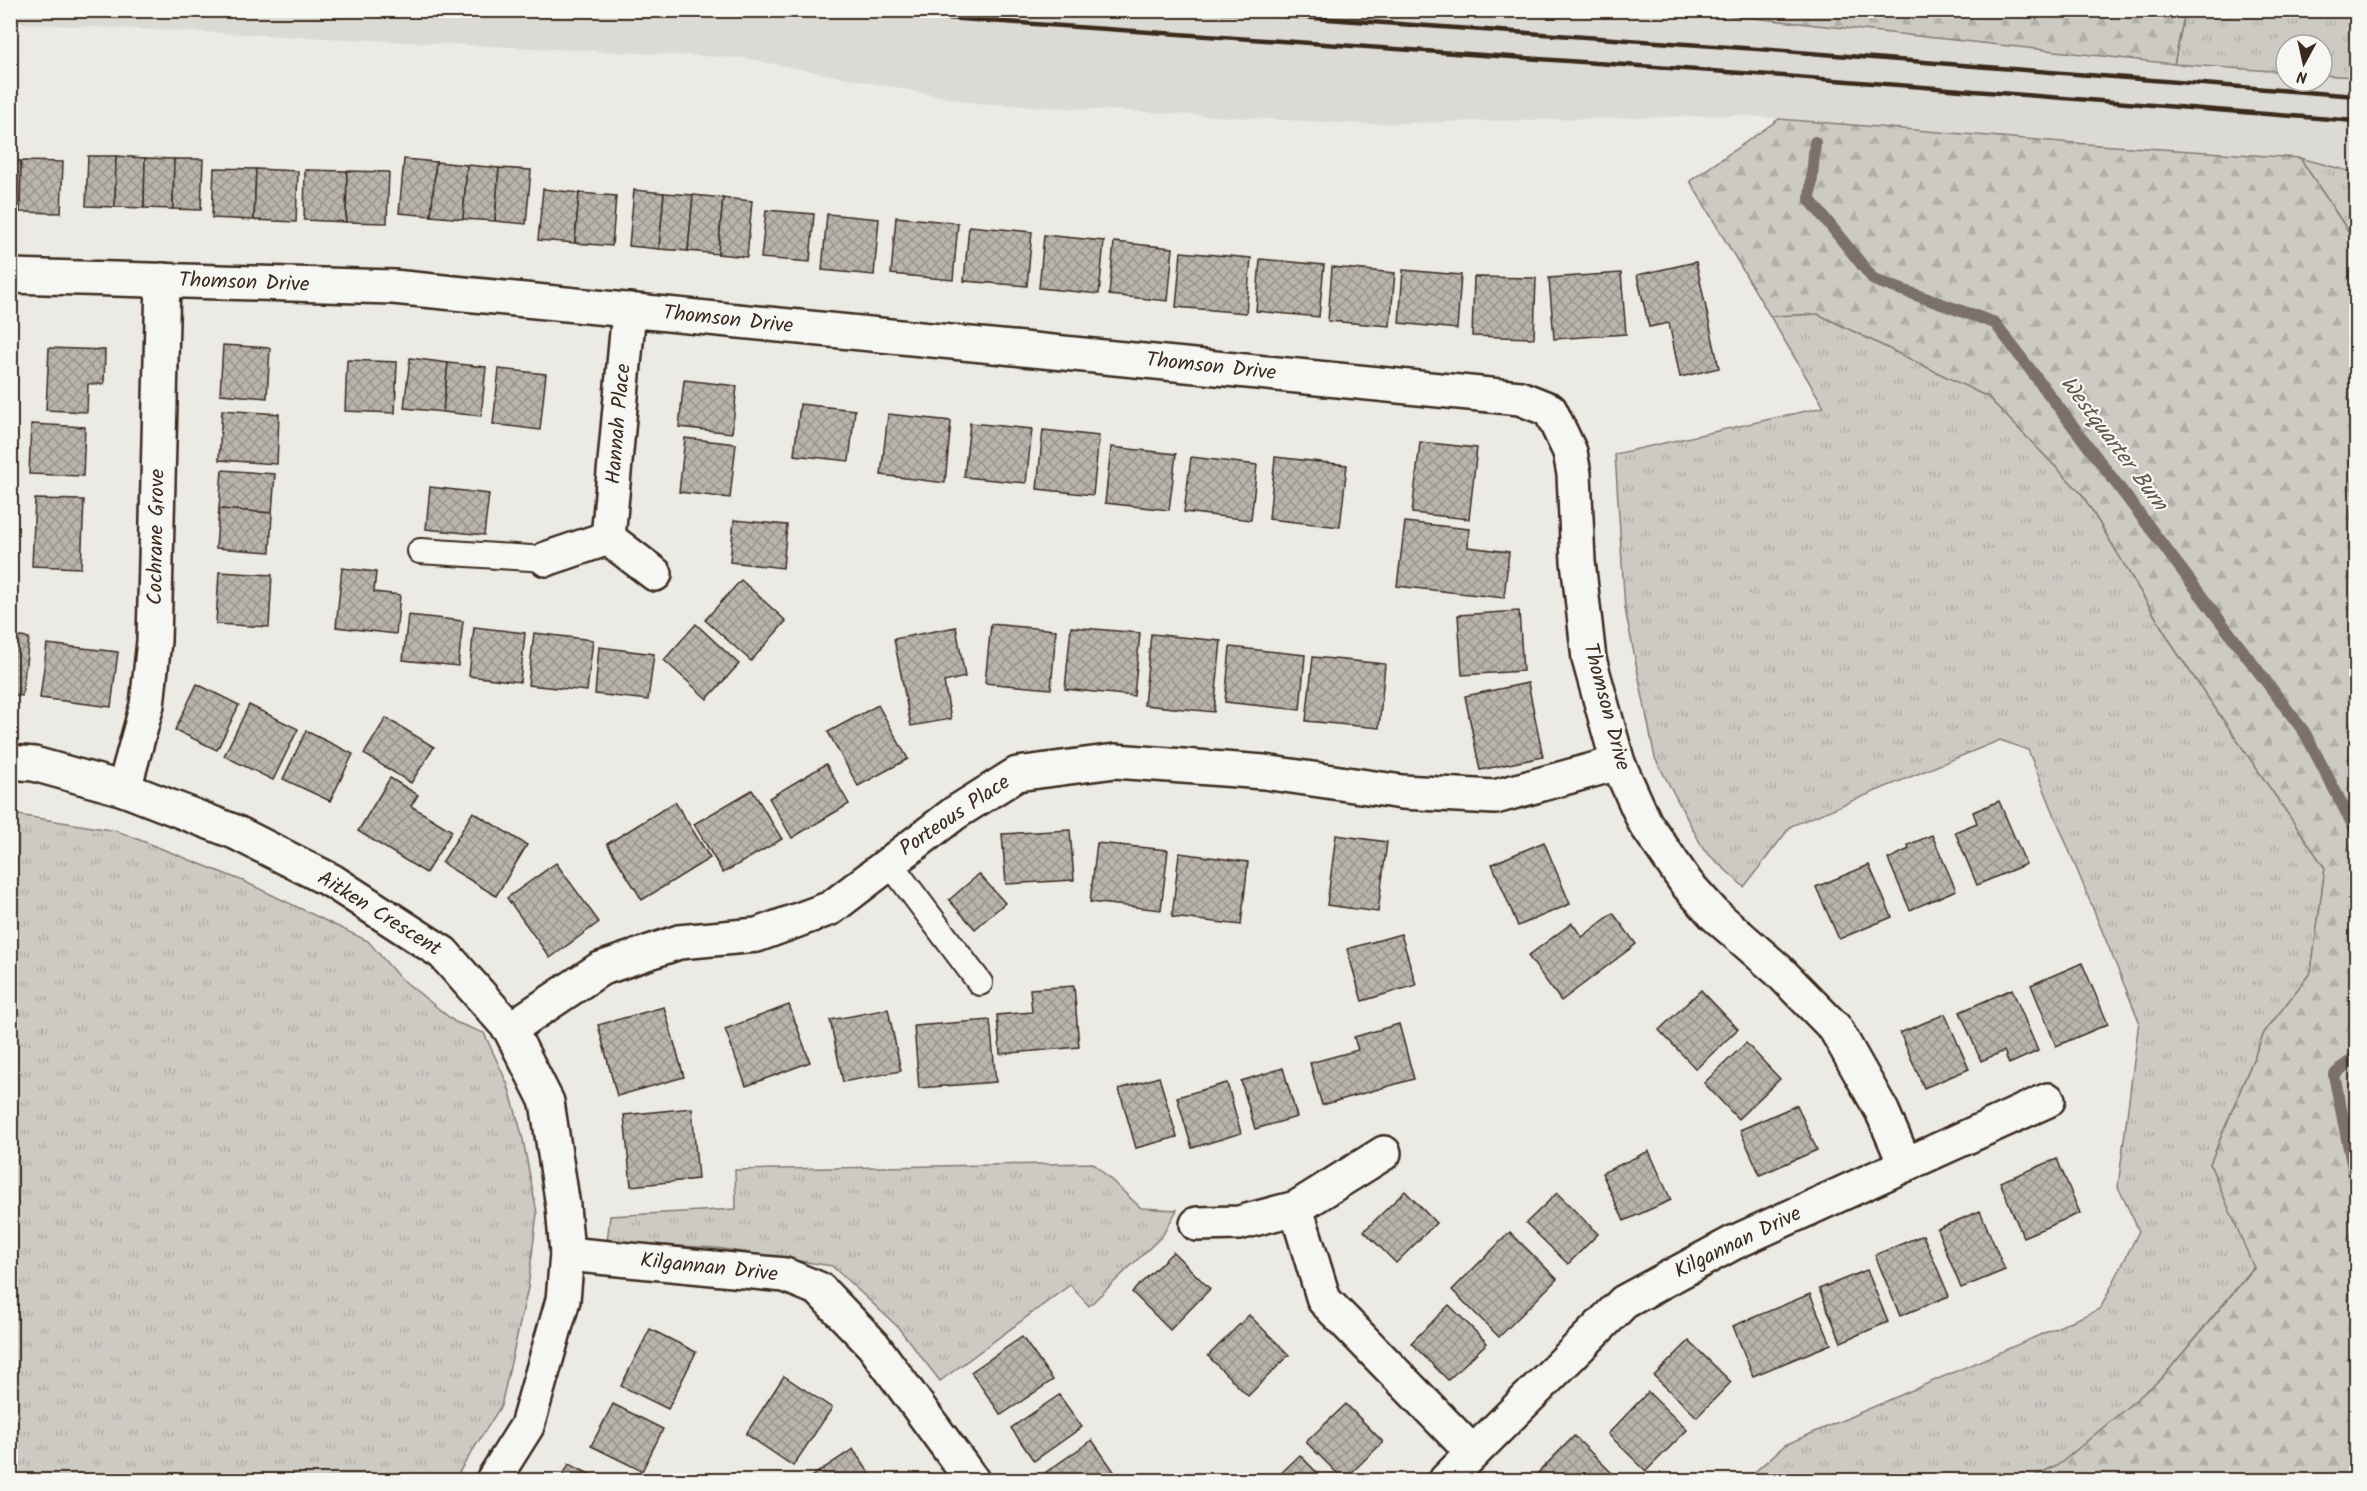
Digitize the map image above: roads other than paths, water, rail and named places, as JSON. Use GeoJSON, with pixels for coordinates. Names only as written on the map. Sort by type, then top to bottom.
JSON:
{"type":"FeatureCollection","features":[{"type":"Feature","properties":{"kind":"street","name":"Thomson Drive"},"geometry":{"type":"LineString","coordinates":[[10,276],[393,287],[1520,398],[1550,410],[1570,452],[1574,474],[1578,561],[1589,659],[1618,762],[1645,823],[1687,884],[1713,914],[1778,970],[1835,1029],[1882,1111],[1905,1164]]}},
{"type":"Feature","properties":{"kind":"street","name":"Cochrane Grove"},"geometry":{"type":"LineString","coordinates":[[124,789],[147,705],[154,641],[163,280]]}},
{"type":"Feature","properties":{"kind":"street","name":"Hannah Place"},"geometry":{"type":"LineString","coordinates":[[609,538],[629,310]]}},
{"type":"Feature","properties":{"kind":"street"},"geometry":{"type":"LineString","coordinates":[[546,559],[609,538],[655,574]]}},
{"type":"Feature","properties":{"kind":"street","name":"Porteous Place"},"geometry":{"type":"LineString","coordinates":[[510,1029],[600,969],[679,942],[757,934],[831,909],[955,813],[1017,774],[1115,761],[1264,772],[1402,792],[1495,797],[1618,762]]}},
{"type":"Feature","properties":{"kind":"street","name":"Aitken Crescent"},"geometry":{"type":"LineString","coordinates":[[10,762],[34,764],[124,789],[235,832],[332,881],[443,953],[510,1029],[547,1102],[563,1206],[567,1254],[563,1300],[527,1426],[493,1480]]}},
{"type":"Feature","properties":{"kind":"street","name":"Kilgannan Drive"},"geometry":{"type":"LineString","coordinates":[[1446,1480],[1624,1302],[1677,1271],[1734,1243],[2048,1100]]}},
{"type":"Feature","properties":{"kind":"street"},"geometry":{"type":"LineString","coordinates":[[1197,1224],[1239,1223],[1296,1208],[1384,1153]]}},
{"type":"Feature","properties":{"kind":"street"},"geometry":{"type":"LineString","coordinates":[[1296,1208],[1324,1300],[1473,1453]]}},
{"type":"Feature","properties":{"kind":"street","name":"Kilgannan Drive"},"geometry":{"type":"LineString","coordinates":[[567,1254],[785,1275],[819,1289],[873,1345],[972,1480]]}},
{"type":"Feature","properties":{"kind":"lane"},"geometry":{"type":"LineString","coordinates":[[420,551],[546,559]]}},
{"type":"Feature","properties":{"kind":"lane"},"geometry":{"type":"LineString","coordinates":[[889,862],[980,983]]}},
{"type":"Feature","properties":{"kind":"waterway","name":"Westquarter Burn"},"geometry":{"type":"LineString","coordinates":[[1815,142],[1810,200],[1874,280],[1995,323],[2305,733],[2356,831]]}},
{"type":"Feature","properties":{"kind":"waterway","name":"Westquarter Burn"},"geometry":{"type":"LineString","coordinates":[[2356,1056],[2334,1075],[2356,1183]]}},
{"type":"Feature","properties":{"kind":"railway"},"geometry":{"type":"LineString","coordinates":[[832,10],[1770,75],[2356,121]]}},
{"type":"Feature","properties":{"kind":"railway"},"geometry":{"type":"LineString","coordinates":[[1197,10],[1772,50],[2356,96]]}}]}
